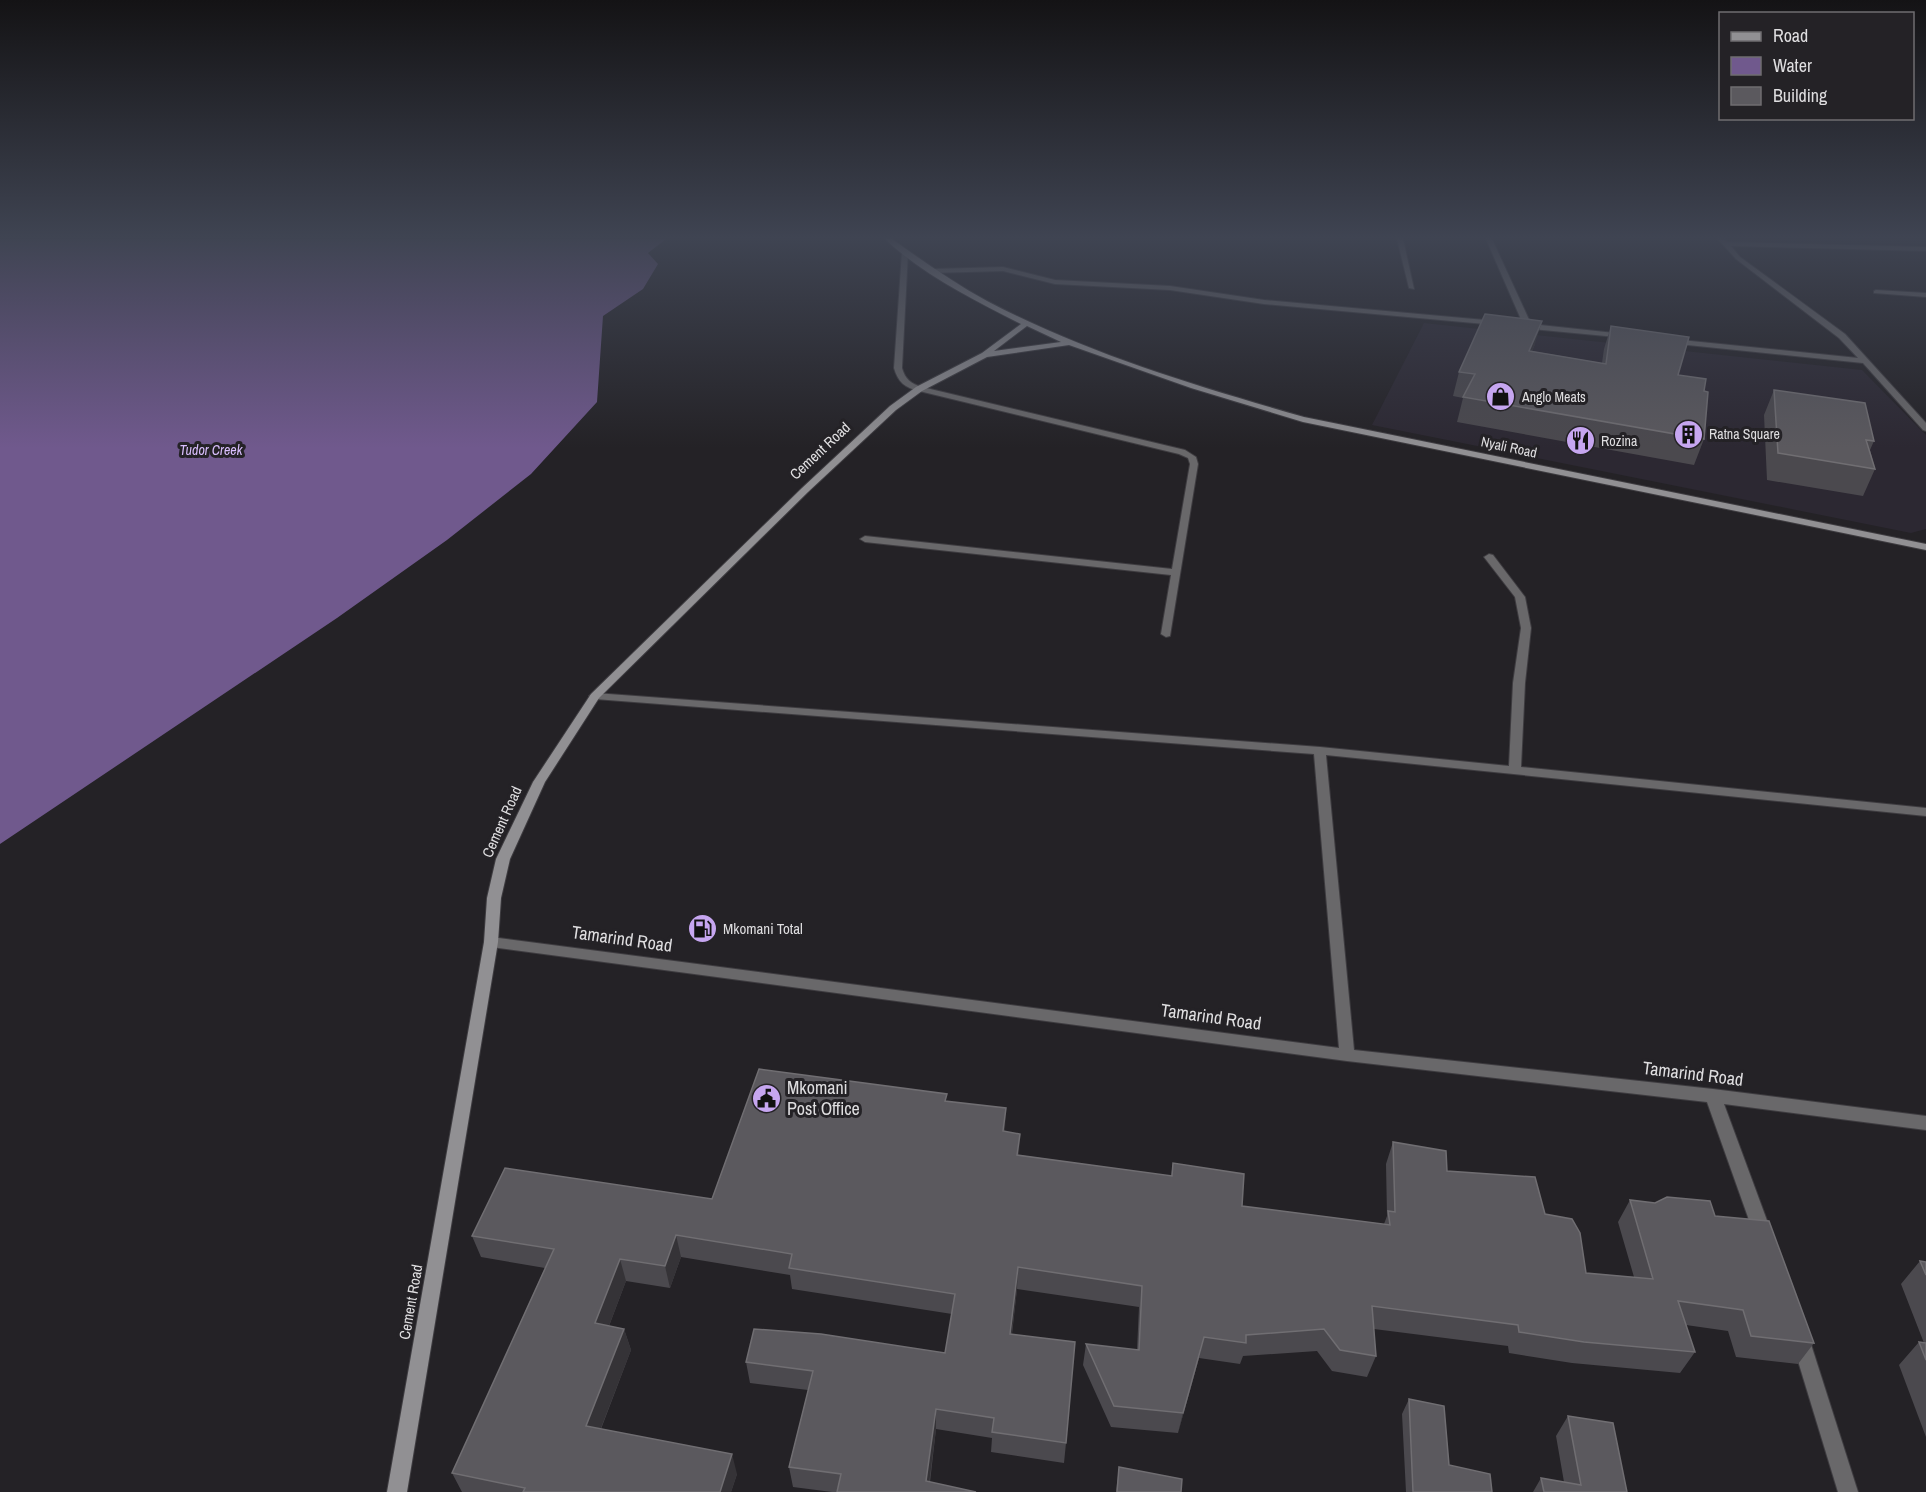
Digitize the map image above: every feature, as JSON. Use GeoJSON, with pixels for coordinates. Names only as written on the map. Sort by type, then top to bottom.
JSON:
{"type":"FeatureCollection","features":[{"type":"Feature","properties":{"kind":"main road","name":"Nyali Road"},"geometry":{"type":"LineString","coordinates":[[997,309],[1024,324],[1092,352],[1196,388],[1303,418],[1926,547]]}},
{"type":"Feature","properties":{"kind":"main road","name":"Cement Road"},"geometry":{"type":"LineString","coordinates":[[397,1492],[491,942],[494,898],[502,859],[539,782],[595,696],[805,490],[893,408],[919,389],[985,355],[1024,324]]}},
{"type":"Feature","properties":{"kind":"main road","name":"Cement Road"},"geometry":{"type":"LineString","coordinates":[[985,355],[1069,343]]}},
{"type":"Feature","properties":{"kind":"street"},"geometry":{"type":"LineString","coordinates":[[902,309],[898,368],[901,379],[919,389],[1182,452],[1192,457],[1194,465],[1166,634]]}},
{"type":"Feature","properties":{"kind":"street"},"geometry":{"type":"LineString","coordinates":[[1336,309],[1506,324]]}},
{"type":"Feature","properties":{"kind":"street"},"geometry":{"type":"LineString","coordinates":[[1520,309],[1528,326]]}},
{"type":"Feature","properties":{"kind":"street"},"geometry":{"type":"LineString","coordinates":[[1805,309],[1842,336],[1926,428]]}},
{"type":"Feature","properties":{"kind":"street"},"geometry":{"type":"LineString","coordinates":[[1517,325],[1632,337]]}},
{"type":"Feature","properties":{"kind":"street"},"geometry":{"type":"LineString","coordinates":[[1666,340],[1864,361]]}},
{"type":"Feature","properties":{"kind":"street"},"geometry":{"type":"LineString","coordinates":[[865,539],[1175,572]]}},
{"type":"Feature","properties":{"kind":"street"},"geometry":{"type":"LineString","coordinates":[[1489,557],[1520,597],[1526,628],[1519,683],[1515,771]]}},
{"type":"Feature","properties":{"kind":"street"},"geometry":{"type":"LineString","coordinates":[[595,696],[1320,752],[1926,812]]}},
{"type":"Feature","properties":{"kind":"street"},"geometry":{"type":"LineString","coordinates":[[1320,752],[1347,1055]]}},
{"type":"Feature","properties":{"kind":"street","name":"Tamarind Road"},"geometry":{"type":"LineString","coordinates":[[491,942],[1347,1055],[1713,1096],[1926,1124]]}},
{"type":"Feature","properties":{"kind":"street"},"geometry":{"type":"LineString","coordinates":[[1713,1096],[1769,1252]]}},
{"type":"Feature","properties":{"kind":"street"},"geometry":{"type":"LineString","coordinates":[[1794,1319],[1848,1492]]}},
{"type":"Feature","properties":{"kind":"shaded area","name":"Ratna Square"},"geometry":{"type":"Polygon","coordinates":[[[1424,323],[1862,370],[1926,435],[1926,529],[1911,533],[1372,425],[1424,323]]]}},
{"type":"Feature","properties":{"kind":"water","name":"Tudor Creek"},"geometry":{"type":"Polygon","coordinates":[[[0,309],[614,309],[603,316],[597,402],[531,474],[447,540],[337,618],[0,844],[0,309]]]}},
{"type":"Feature","properties":{"kind":"building"},"geometry":{"type":"Polygon","coordinates":[[[1485,314],[1542,321],[1529,351],[1606,364],[1611,326],[1689,337],[1678,375],[1706,379],[1704,391],[1708,392],[1704,439],[1463,397],[1475,374],[1459,372],[1485,314]]]}},
{"type":"Feature","properties":{"kind":"building"},"geometry":{"type":"Polygon","coordinates":[[[1774,390],[1865,403],[1874,441],[1866,440],[1875,469],[1778,453],[1774,390]]]}},
{"type":"Feature","properties":{"kind":"building"},"geometry":{"type":"Polygon","coordinates":[[[759,1069],[947,1094],[945,1101],[1006,1108],[1003,1131],[1020,1134],[1017,1155],[1172,1176],[1173,1163],[1244,1174],[1242,1206],[1390,1225],[1388,1211],[1395,1212],[1393,1142],[1446,1151],[1447,1171],[1535,1177],[1545,1214],[1572,1219],[1580,1233],[1586,1273],[1653,1279],[1630,1200],[1655,1203],[1667,1197],[1710,1201],[1715,1216],[1769,1221],[1814,1343],[1751,1336],[1743,1310],[1678,1301],[1695,1352],[1584,1342],[1519,1332],[1518,1325],[1372,1306],[1376,1356],[1340,1350],[1324,1329],[1246,1335],[1246,1343],[1204,1337],[1183,1413],[1114,1406],[1086,1344],[1139,1350],[1142,1286],[1018,1267],[1010,1334],[1075,1342],[1066,1443],[992,1432],[994,1418],[936,1409],[926,1481],[976,1492],[837,1492],[841,1474],[789,1467],[813,1371],[746,1362],[754,1329],[821,1334],[945,1353],[955,1294],[789,1268],[792,1254],[676,1235],[665,1266],[620,1259],[595,1323],[624,1329],[586,1426],[732,1454],[720,1492],[523,1492],[525,1488],[452,1473],[554,1249],[472,1236],[505,1168],[712,1199],[759,1069]]]}},
{"type":"Feature","properties":{"kind":"building"},"geometry":{"type":"Polygon","coordinates":[[[1920,1261],[1926,1262],[1926,1275],[1920,1261]]]}},
{"type":"Feature","properties":{"kind":"building"},"geometry":{"type":"Polygon","coordinates":[[[1919,1342],[1926,1343],[1926,1360],[1919,1342]]]}},
{"type":"Feature","properties":{"kind":"building"},"geometry":{"type":"Polygon","coordinates":[[[1409,1399],[1444,1406],[1449,1465],[1490,1474],[1492,1492],[1413,1492],[1409,1399]]]}},
{"type":"Feature","properties":{"kind":"building"},"geometry":{"type":"Polygon","coordinates":[[[1568,1416],[1613,1423],[1627,1492],[1544,1492],[1541,1478],[1581,1485],[1568,1416]]]}},
{"type":"Feature","properties":{"kind":"building"},"geometry":{"type":"Polygon","coordinates":[[[1119,1467],[1182,1479],[1181,1492],[1117,1492],[1119,1467]]]}},
{"type":"Feature","properties":{"kind":"place","name":"Anglo Meats"},"geometry":{"type":"Point","coordinates":[1501,397]}},
{"type":"Feature","properties":{"kind":"place","name":"Ratna Square"},"geometry":{"type":"Point","coordinates":[1688,434]}},
{"type":"Feature","properties":{"kind":"place","name":"Rozina"},"geometry":{"type":"Point","coordinates":[1580,441]}},
{"type":"Feature","properties":{"kind":"place","name":"Mkomani Total"},"geometry":{"type":"Point","coordinates":[702,929]}},
{"type":"Feature","properties":{"kind":"place","name":"Mkomani Post Office"},"geometry":{"type":"Point","coordinates":[766,1098]}}]}
